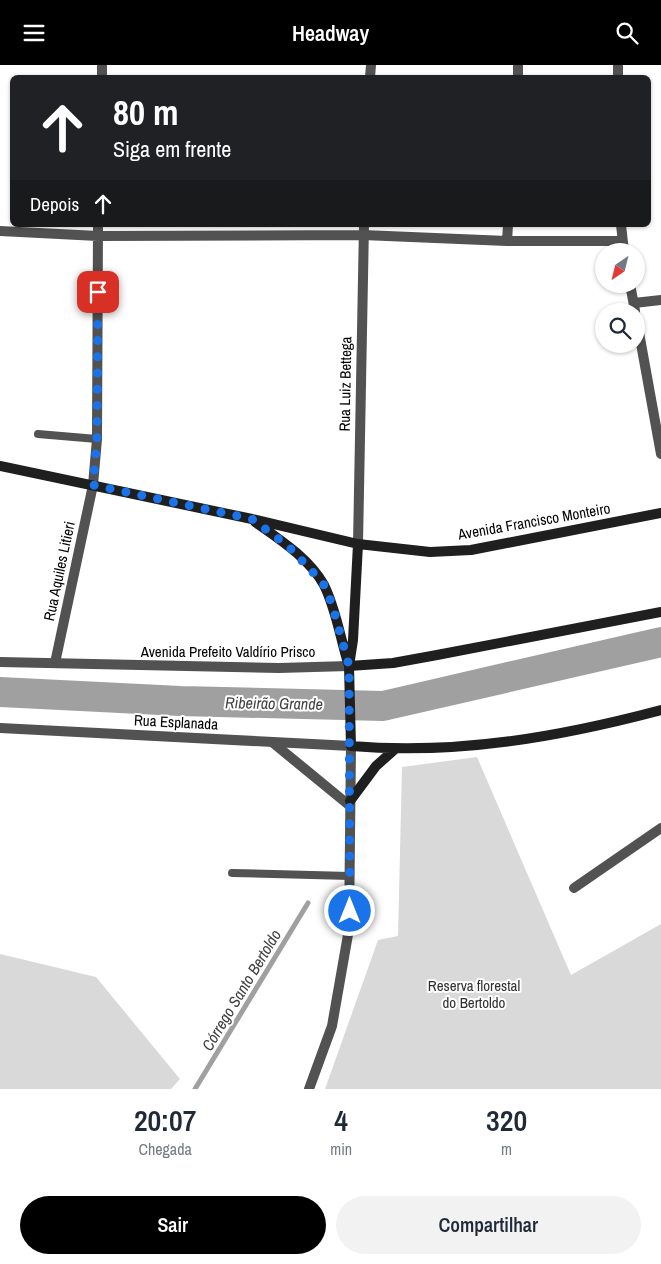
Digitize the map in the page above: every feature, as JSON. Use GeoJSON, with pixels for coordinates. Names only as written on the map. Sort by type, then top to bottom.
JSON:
{"type":"FeatureCollection","features":[{"type":"Feature","properties":{"kind":"main road","name":"Avenida Francisco Monteiro"},"geometry":{"type":"LineString","coordinates":[[0,466],[252,519],[358,544],[430,552],[471,550],[661,513]]}},
{"type":"Feature","properties":{"kind":"main road"},"geometry":{"type":"LineString","coordinates":[[252,519],[288,546],[323,583],[332,604],[349,666]]}},
{"type":"Feature","properties":{"kind":"main road"},"geometry":{"type":"LineString","coordinates":[[358,544],[353,640],[349,666],[351,746],[394,750],[452,749],[513,743],[661,710]]}},
{"type":"Feature","properties":{"kind":"main road","name":"Avenida Prefeito Valdírio Prisco"},"geometry":{"type":"LineString","coordinates":[[349,666],[437,655],[661,612]]}},
{"type":"Feature","properties":{"kind":"main road"},"geometry":{"type":"LineString","coordinates":[[350,804],[376,766],[394,750]]}},
{"type":"Feature","properties":{"kind":"street","name":"Rua Aquiles Litieri"},"geometry":{"type":"LineString","coordinates":[[55,663],[93,485],[97,439],[98,227]]}},
{"type":"Feature","properties":{"kind":"street"},"geometry":{"type":"LineString","coordinates":[[507,241],[508,227]]}},
{"type":"Feature","properties":{"kind":"street"},"geometry":{"type":"LineString","coordinates":[[621,227],[623,243]]}},
{"type":"Feature","properties":{"kind":"street"},"geometry":{"type":"LineString","coordinates":[[0,231],[98,236],[363,230],[507,241],[595,245]]}},
{"type":"Feature","properties":{"kind":"street","name":"Rua Luiz Bettega"},"geometry":{"type":"LineString","coordinates":[[358,544],[363,230]]}},
{"type":"Feature","properties":{"kind":"street"},"geometry":{"type":"LineString","coordinates":[[645,304],[661,300]]}},
{"type":"Feature","properties":{"kind":"street"},"geometry":{"type":"LineString","coordinates":[[643,353],[661,454]]}},
{"type":"Feature","properties":{"kind":"street","name":"Avenida Prefeito Valdírio Prisco"},"geometry":{"type":"LineString","coordinates":[[0,662],[279,668],[349,666]]}},
{"type":"Feature","properties":{"kind":"street","name":"Rua Esplanada"},"geometry":{"type":"LineString","coordinates":[[0,728],[351,746]]}},
{"type":"Feature","properties":{"kind":"street"},"geometry":{"type":"LineString","coordinates":[[272,742],[350,804]]}},
{"type":"Feature","properties":{"kind":"street"},"geometry":{"type":"LineString","coordinates":[[309,1089],[332,1026],[340,991],[349,929],[351,746]]}},
{"type":"Feature","properties":{"kind":"street"},"geometry":{"type":"LineString","coordinates":[[574,888],[661,828]]}},
{"type":"Feature","properties":{"kind":"lane"},"geometry":{"type":"LineString","coordinates":[[38,434],[97,439]]}},
{"type":"Feature","properties":{"kind":"lane"},"geometry":{"type":"LineString","coordinates":[[232,873],[350,876]]}},
{"type":"Feature","properties":{"kind":"green space","name":"Reserva florestal do Bertoldo"},"geometry":{"type":"Polygon","coordinates":[[[477,757],[571,975],[661,924],[661,1089],[325,1089],[378,940],[398,936],[402,767],[477,757]]]}},
{"type":"Feature","properties":{"kind":"green space"},"geometry":{"type":"Polygon","coordinates":[[[0,954],[96,977],[180,1079],[171,1089],[0,1089],[0,954]]]}},
{"type":"Feature","properties":{"kind":"waterway","name":"Ribeirão Grande"},"geometry":{"type":"LineString","coordinates":[[0,692],[180,701],[383,706],[661,642]]}},
{"type":"Feature","properties":{"kind":"waterway","name":"Córrego Santo Bertoldo"},"geometry":{"type":"LineString","coordinates":[[195,1089],[308,903]]}},
{"type":"Feature","properties":{"kind":"route"},"geometry":{"type":"LineString","coordinates":[[98,292],[97,439],[93,485],[252,519],[288,546],[303,561],[323,583],[332,604],[349,666],[351,746],[350,911]]}}]}
